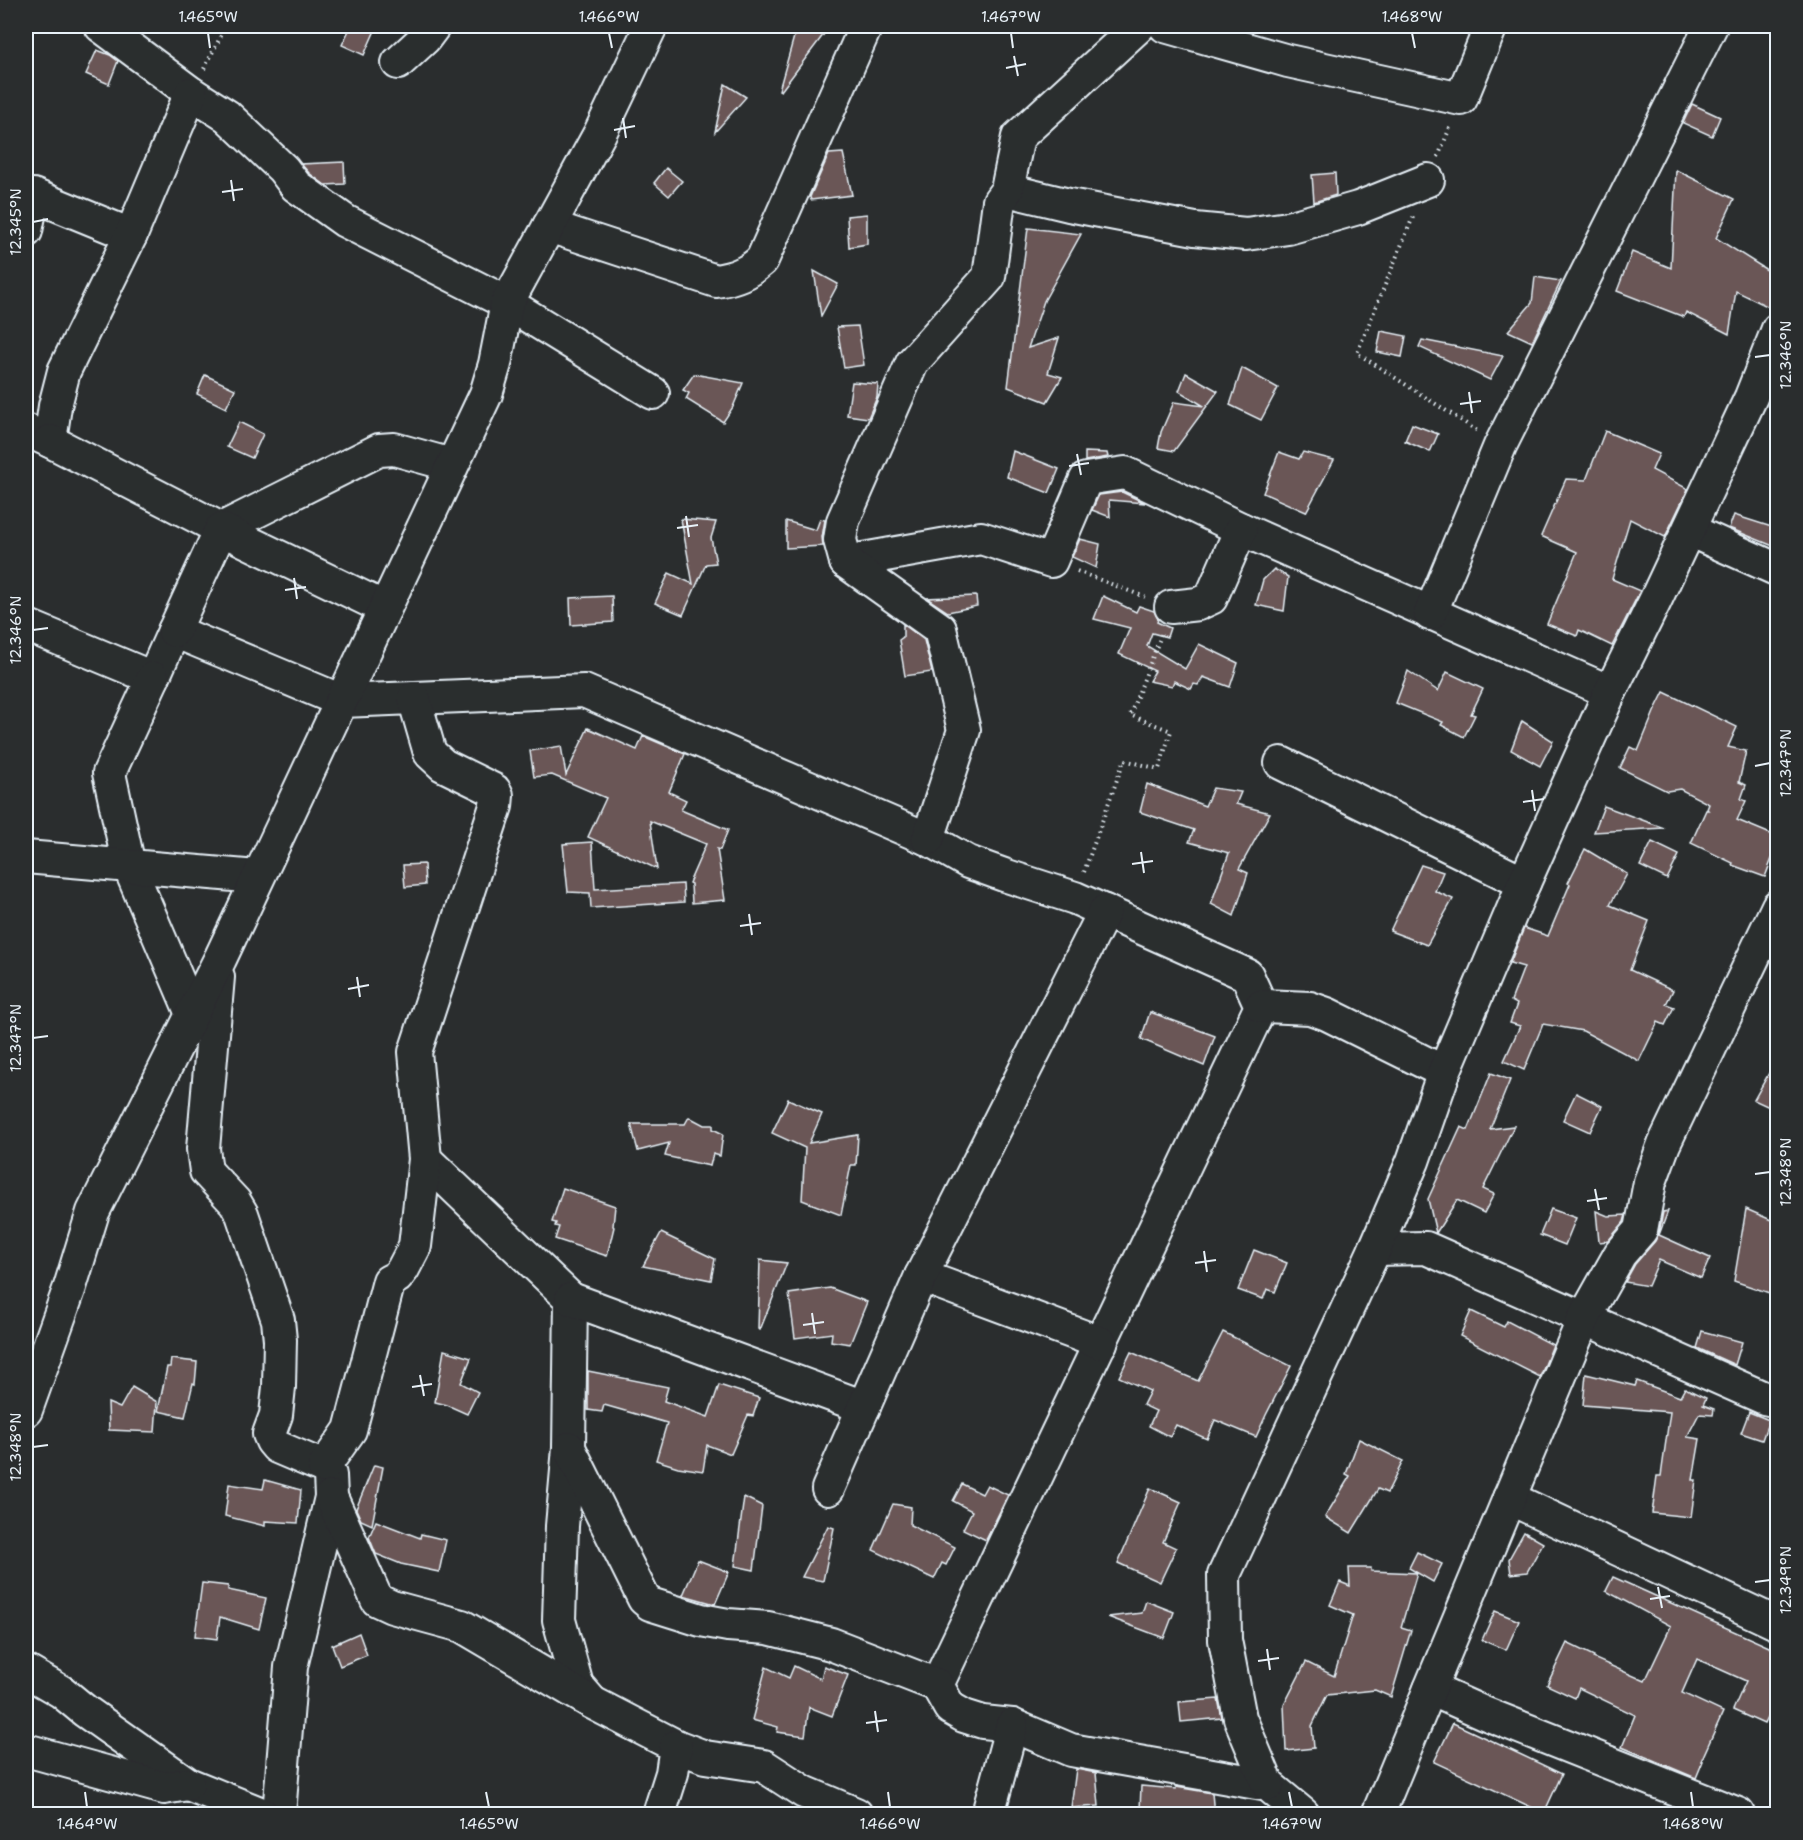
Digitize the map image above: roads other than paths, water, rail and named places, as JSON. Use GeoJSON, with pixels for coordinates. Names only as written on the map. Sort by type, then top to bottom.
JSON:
{"type":"FeatureCollection","features":[{"type":"Feature","properties":{"kind":"street"},"geometry":{"type":"LineString","coordinates":[[101,26],[191,93],[227,116],[283,169],[296,186],[345,221],[507,303],[653,393]]}},
{"type":"Feature","properties":{"kind":"street"},"geometry":{"type":"LineString","coordinates":[[398,63],[434,26]]}},
{"type":"Feature","properties":{"kind":"street"},"geometry":{"type":"LineString","coordinates":[[26,1410],[70,1287],[93,1212],[220,959],[486,394],[495,364],[507,303],[600,133],[651,26]]}},
{"type":"Feature","properties":{"kind":"street"},"geometry":{"type":"LineString","coordinates":[[549,226],[716,281],[735,278],[752,270],[762,260],[866,26]]}},
{"type":"Feature","properties":{"kind":"street"},"geometry":{"type":"LineString","coordinates":[[928,839],[964,730],[940,629],[846,562],[840,540],[843,521],[912,363],[989,276],[999,201],[1007,190],[1018,137],[1139,26]]}},
{"type":"Feature","properties":{"kind":"street"},"geometry":{"type":"LineString","coordinates":[[1165,26],[1210,32],[1288,61],[1461,99],[1491,26]]}},
{"type":"Feature","properties":{"kind":"street"},"geometry":{"type":"LineString","coordinates":[[1430,614],[1500,446],[1711,26]]}},
{"type":"Feature","properties":{"kind":"street"},"geometry":{"type":"LineString","coordinates":[[191,93],[131,235],[64,371],[55,406],[38,436],[221,529],[385,608]]}},
{"type":"Feature","properties":{"kind":"street"},"geometry":{"type":"LineString","coordinates":[[1007,190],[1069,205],[1196,229],[1246,234],[1288,228],[1358,208],[1428,180]]}},
{"type":"Feature","properties":{"kind":"street"},"geometry":{"type":"LineString","coordinates":[[26,231],[33,195],[131,235]]}},
{"type":"Feature","properties":{"kind":"street"},"geometry":{"type":"LineString","coordinates":[[1303,1815],[1268,1785],[1240,1718],[1225,1640],[1224,1575],[1375,1249],[1413,1161],[1444,1072],[1524,883],[1610,692],[1751,397],[1778,329]]}},
{"type":"Feature","properties":{"kind":"street"},"geometry":{"type":"LineString","coordinates":[[192,1014],[129,866],[109,773],[221,529],[379,450],[394,449],[452,465]]}},
{"type":"Feature","properties":{"kind":"street"},"geometry":{"type":"LineString","coordinates":[[846,562],[981,538],[1051,561],[1086,478],[1125,473],[1241,530],[1610,692]]}},
{"type":"Feature","properties":{"kind":"street"},"geometry":{"type":"LineString","coordinates":[[1172,607],[1198,604],[1211,598],[1241,530]]}},
{"type":"Feature","properties":{"kind":"street"},"geometry":{"type":"LineString","coordinates":[[1689,530],[1778,570]]}},
{"type":"Feature","properties":{"kind":"street"},"geometry":{"type":"LineString","coordinates":[[26,624],[153,678]]}},
{"type":"Feature","properties":{"kind":"street"},"geometry":{"type":"LineString","coordinates":[[174,631],[342,701],[584,691],[928,839],[968,862],[1075,898],[1247,975],[1261,1006],[937,1685]]}},
{"type":"Feature","properties":{"kind":"street"},"geometry":{"type":"LineString","coordinates":[[279,1815],[291,1666],[328,1482],[350,1430],[389,1281],[404,1269],[415,1246],[425,1159],[415,1052],[496,806],[497,795],[494,790],[443,765],[430,753],[414,698]]}},
{"type":"Feature","properties":{"kind":"street"},"geometry":{"type":"LineString","coordinates":[[1281,763],[1524,883]]}},
{"type":"Feature","properties":{"kind":"street"},"geometry":{"type":"LineString","coordinates":[[26,857],[257,877]]}},
{"type":"Feature","properties":{"kind":"street"},"geometry":{"type":"LineString","coordinates":[[1378,1815],[1584,1318],[1620,1254],[1641,1230],[1650,1182],[1664,1144],[1778,906]]}},
{"type":"Feature","properties":{"kind":"street"},"geometry":{"type":"LineString","coordinates":[[828,1489],[921,1276],[1105,911]]}},
{"type":"Feature","properties":{"kind":"street"},"geometry":{"type":"LineString","coordinates":[[220,959],[203,1149],[206,1171],[235,1202],[242,1214],[278,1320],[279,1388],[276,1415],[270,1434],[277,1447],[328,1482],[377,1600],[392,1607],[462,1626],[591,1702],[676,1746],[705,1757],[764,1766],[804,1792],[856,1815]]}},
{"type":"Feature","properties":{"kind":"street"},"geometry":{"type":"LineString","coordinates":[[1261,1006],[1310,1008],[1327,1014],[1444,1072]]}},
{"type":"Feature","properties":{"kind":"street"},"geometry":{"type":"LineString","coordinates":[[425,1159],[571,1299],[864,1407]]}},
{"type":"Feature","properties":{"kind":"street"},"geometry":{"type":"LineString","coordinates":[[1375,1249],[1426,1248],[1584,1318],[1773,1391]]}},
{"type":"Feature","properties":{"kind":"street"},"geometry":{"type":"LineString","coordinates":[[921,1276],[1101,1343]]}},
{"type":"Feature","properties":{"kind":"street"},"geometry":{"type":"LineString","coordinates":[[571,1299],[569,1448],[562,1526],[559,1620],[577,1685],[591,1702]]}},
{"type":"Feature","properties":{"kind":"street"},"geometry":{"type":"LineString","coordinates":[[569,1448],[644,1599],[650,1604],[701,1620],[768,1628],[831,1644],[937,1685],[950,1708],[964,1716],[983,1722],[1012,1725],[1071,1750],[1268,1785]]}},
{"type":"Feature","properties":{"kind":"street"},"geometry":{"type":"LineString","coordinates":[[1509,1498],[1778,1624]]}},
{"type":"Feature","properties":{"kind":"street"},"geometry":{"type":"LineString","coordinates":[[26,1671],[62,1692],[188,1784],[262,1815]]}},
{"type":"Feature","properties":{"kind":"street"},"geometry":{"type":"LineString","coordinates":[[1430,1689],[1738,1815]]}},
{"type":"Feature","properties":{"kind":"street"},"geometry":{"type":"LineString","coordinates":[[988,1815],[1012,1725]]}},
{"type":"Feature","properties":{"kind":"street"},"geometry":{"type":"LineString","coordinates":[[659,1815],[672,1773],[676,1746]]}},
{"type":"Feature","properties":{"kind":"street"},"geometry":{"type":"LineString","coordinates":[[26,1750],[165,1788],[188,1784]]}}]}
